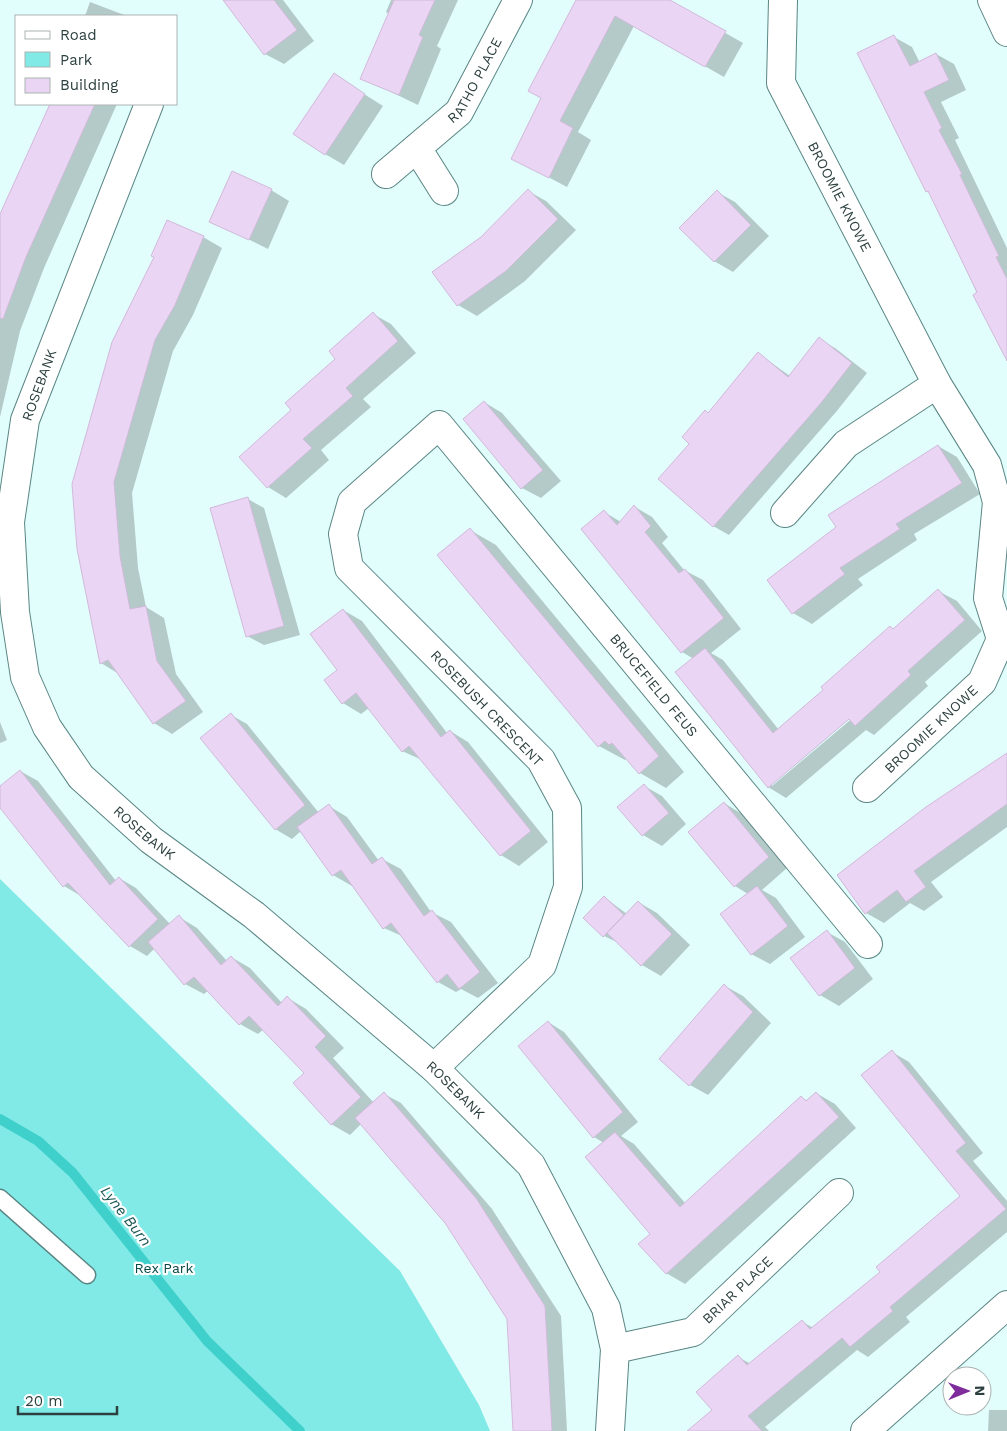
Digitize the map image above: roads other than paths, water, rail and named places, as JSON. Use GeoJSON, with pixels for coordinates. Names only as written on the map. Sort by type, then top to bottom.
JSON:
{"type":"FeatureCollection","features":[{"type":"Feature","properties":{"kind":"street","name":"RATHO PLACE"},"geometry":{"type":"LineString","coordinates":[[386,174],[460,112],[518,0]]}},
{"type":"Feature","properties":{"kind":"street","name":"BROOMIE KNOWE"},"geometry":{"type":"LineString","coordinates":[[784,0],[781,83],[937,384],[987,465],[996,502],[988,598],[1004,640],[982,682],[867,788]]}},
{"type":"Feature","properties":{"kind":"street"},"geometry":{"type":"LineString","coordinates":[[992,0],[1007,32]]}},
{"type":"Feature","properties":{"kind":"street","name":"ROSEBANK"},"geometry":{"type":"LineString","coordinates":[[149,105],[25,420],[10,522],[15,612],[25,677],[47,727],[81,777],[152,840],[254,915],[434,1068],[532,1165],[606,1308],[615,1349],[610,1431]]}},
{"type":"Feature","properties":{"kind":"street"},"geometry":{"type":"LineString","coordinates":[[417,148],[444,191]]}},
{"type":"Feature","properties":{"kind":"street"},"geometry":{"type":"LineString","coordinates":[[786,513],[846,444],[937,384]]}},
{"type":"Feature","properties":{"kind":"street","name":"ROSEBUSH CRESCENT"},"geometry":{"type":"LineString","coordinates":[[434,1068],[542,965],[568,887],[567,808],[541,760],[349,568],[343,534],[352,502],[440,425]]}},
{"type":"Feature","properties":{"kind":"street","name":"BRUCEFIELD FEUS"},"geometry":{"type":"LineString","coordinates":[[440,425],[868,944]]}},
{"type":"Feature","properties":{"kind":"street","name":"BRIAR PLACE"},"geometry":{"type":"LineString","coordinates":[[615,1349],[692,1332],[839,1193]]}},
{"type":"Feature","properties":{"kind":"street"},"geometry":{"type":"LineString","coordinates":[[865,1431],[1007,1305]]}},
{"type":"Feature","properties":{"kind":"lane"},"geometry":{"type":"LineString","coordinates":[[0,1198],[87,1275]]}},
{"type":"Feature","properties":{"kind":"waterway","name":"Lyne Burn"},"geometry":{"type":"LineString","coordinates":[[0,1119],[38,1141],[73,1173],[207,1341],[300,1431]]}},
{"type":"Feature","properties":{"kind":"park label","name":"Rex Park"},"geometry":{"type":"Point","coordinates":[164,1268]}}]}
